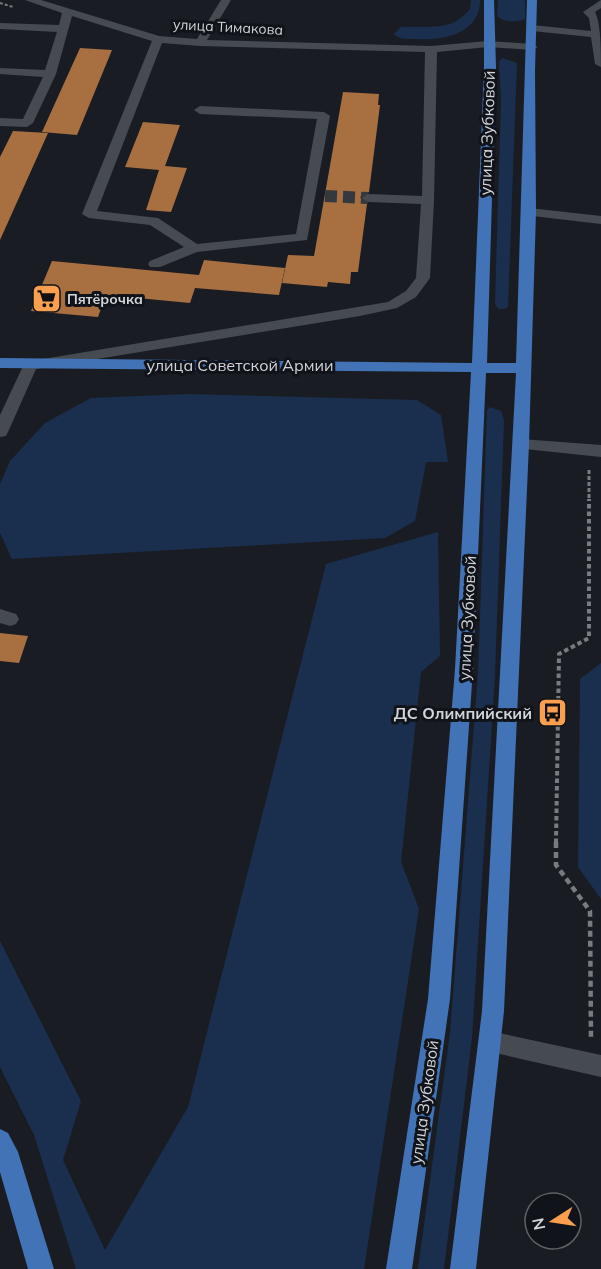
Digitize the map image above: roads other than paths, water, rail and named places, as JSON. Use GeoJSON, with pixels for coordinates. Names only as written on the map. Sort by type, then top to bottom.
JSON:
{"type":"FeatureCollection","features":[{"type":"Feature","properties":{"kind":"main road","name":"улица Зубковой"},"geometry":{"type":"LineString","coordinates":[[399,1269],[439,999],[465,669],[490,67],[489,0]]}},
{"type":"Feature","properties":{"kind":"main road"},"geometry":{"type":"LineString","coordinates":[[463,1269],[490,1042],[501,868],[521,444],[529,212],[529,70],[532,46],[532,0]]}},
{"type":"Feature","properties":{"kind":"main road","name":"улица Советской Армии"},"geometry":{"type":"LineString","coordinates":[[0,363],[523,368]]}},
{"type":"Feature","properties":{"kind":"main road"},"geometry":{"type":"LineString","coordinates":[[0,1141],[6,1152],[41,1269]]}},
{"type":"Feature","properties":{"kind":"street","name":"улица Тимакова"},"geometry":{"type":"LineString","coordinates":[[30,0],[158,39],[200,43],[431,49],[488,44],[532,46]]}},
{"type":"Feature","properties":{"kind":"street"},"geometry":{"type":"LineString","coordinates":[[200,43],[226,0]]}},
{"type":"Feature","properties":{"kind":"street"},"geometry":{"type":"LineString","coordinates":[[601,3],[588,12],[594,17],[599,35],[601,64]]}},
{"type":"Feature","properties":{"kind":"street"},"geometry":{"type":"LineString","coordinates":[[0,122],[27,123],[50,74],[68,12]]}},
{"type":"Feature","properties":{"kind":"street"},"geometry":{"type":"LineString","coordinates":[[0,26],[63,29]]}},
{"type":"Feature","properties":{"kind":"street"},"geometry":{"type":"LineString","coordinates":[[532,28],[599,35]]}},
{"type":"Feature","properties":{"kind":"street"},"geometry":{"type":"LineString","coordinates":[[158,39],[88,214],[153,221],[194,248]]}},
{"type":"Feature","properties":{"kind":"street"},"geometry":{"type":"LineString","coordinates":[[0,432],[30,365],[360,312],[392,304],[411,294],[423,278],[428,200],[431,49]]}},
{"type":"Feature","properties":{"kind":"street"},"geometry":{"type":"LineString","coordinates":[[0,71],[50,74]]}},
{"type":"Feature","properties":{"kind":"street"},"geometry":{"type":"LineString","coordinates":[[155,264],[194,248],[302,237],[324,116],[200,110]]}},
{"type":"Feature","properties":{"kind":"street"},"geometry":{"type":"LineString","coordinates":[[309,195],[325,196]]}},
{"type":"Feature","properties":{"kind":"street"},"geometry":{"type":"LineString","coordinates":[[368,198],[428,200]]}},
{"type":"Feature","properties":{"kind":"street"},"geometry":{"type":"LineString","coordinates":[[529,212],[601,219]]}},
{"type":"Feature","properties":{"kind":"street"},"geometry":{"type":"LineString","coordinates":[[521,444],[595,450]]}},
{"type":"Feature","properties":{"kind":"street"},"geometry":{"type":"LineString","coordinates":[[490,1042],[596,1065]]}},
{"type":"Feature","properties":{"kind":"tunnel"},"geometry":{"type":"LineString","coordinates":[[325,196],[368,198]]}},
{"type":"Feature","properties":{"kind":"place","name":"Пятёрочка"},"geometry":{"type":"Point","coordinates":[46,299]}},
{"type":"Feature","properties":{"kind":"place","name":"ДС Олимпийский"},"geometry":{"type":"Point","coordinates":[553,713]}}]}
